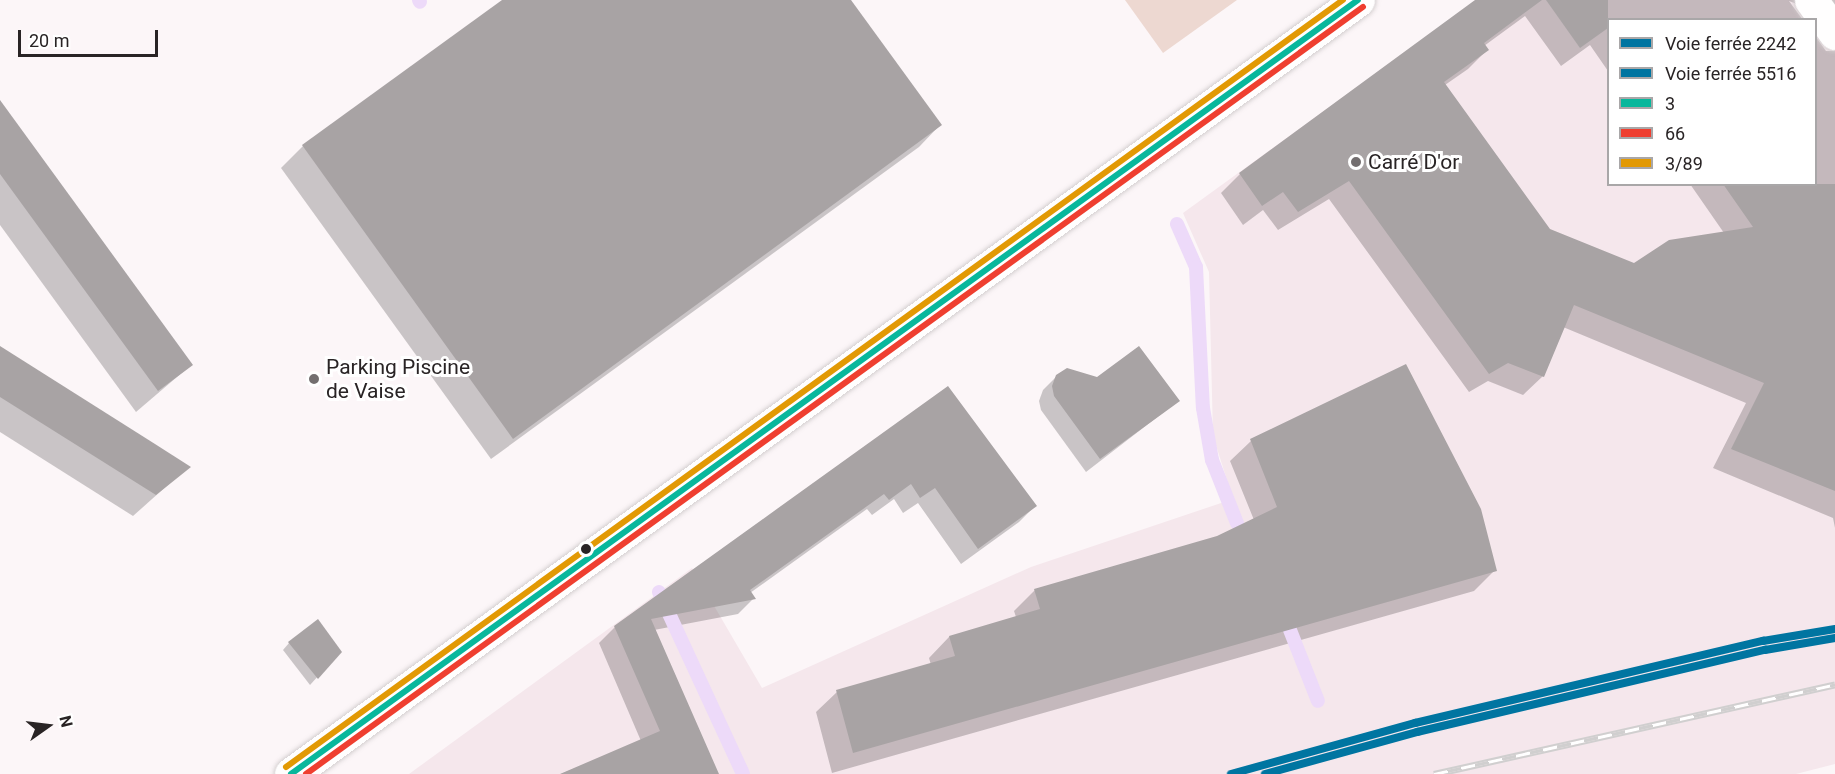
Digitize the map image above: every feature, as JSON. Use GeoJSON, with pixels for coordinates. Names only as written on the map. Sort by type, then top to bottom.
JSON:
{"type":"FeatureCollection","features":[{"type":"Feature","properties":{"kind":"main road"},"geometry":{"type":"LineString","coordinates":[[291,774],[1358,0]]}},
{"type":"Feature","properties":{"kind":"main road"},"geometry":{"type":"LineString","coordinates":[[1811,0],[1835,33]]}},
{"type":"Feature","properties":{"kind":"shaded area"},"geometry":{"type":"Polygon","coordinates":[[[1125,0],[1237,0],[1163,53],[1125,0]]]}},
{"type":"Feature","properties":{"kind":"shaded area"},"geometry":{"type":"Polygon","coordinates":[[[1477,0],[1835,0],[1835,764],[1796,774],[409,774],[692,568],[762,688],[1031,567],[1233,499],[1213,436],[1209,272],[1183,213],[1477,0]]]}},
{"type":"Feature","properties":{"kind":"building"},"geometry":{"type":"Polygon","coordinates":[[[502,0],[851,0],[942,125],[513,439],[302,145],[502,0]]]}},
{"type":"Feature","properties":{"kind":"building"},"geometry":{"type":"Polygon","coordinates":[[[1475,0],[1542,0],[1484,43],[1489,50],[1444,82],[1550,229],[1634,263],[1669,240],[1753,227],[1724,186],[1835,184],[1835,491],[1731,449],[1764,383],[1574,305],[1544,377],[1508,363],[1489,374],[1349,181],[1298,212],[1283,192],[1262,206],[1239,173],[1475,0]]]}},
{"type":"Feature","properties":{"kind":"building"},"geometry":{"type":"Polygon","coordinates":[[[1546,0],[1608,0],[1607,29],[1580,48],[1546,0]]]}},
{"type":"Feature","properties":{"kind":"building"},"geometry":{"type":"Polygon","coordinates":[[[0,100],[193,365],[158,391],[0,174],[0,100]]]}},
{"type":"Feature","properties":{"kind":"building"},"geometry":{"type":"Polygon","coordinates":[[[0,346],[191,467],[156,495],[0,397],[0,346]]]}},
{"type":"Feature","properties":{"kind":"building"},"geometry":{"type":"Polygon","coordinates":[[[1139,346],[1180,401],[1100,459],[1054,396],[1052,386],[1056,375],[1067,368],[1097,377],[1139,346]]]}},
{"type":"Feature","properties":{"kind":"building"},"geometry":{"type":"Polygon","coordinates":[[[1406,364],[1481,509],[1497,571],[853,753],[836,690],[955,656],[949,636],[1040,609],[1034,589],[1217,536],[1277,507],[1250,439],[1406,364]]]}},
{"type":"Feature","properties":{"kind":"building"},"geometry":{"type":"Polygon","coordinates":[[[948,386],[1037,506],[978,549],[935,488],[920,498],[911,484],[889,500],[884,494],[750,590],[756,599],[651,619],[719,774],[560,774],[660,731],[614,626],[948,386]]]}},
{"type":"Feature","properties":{"kind":"building"},"geometry":{"type":"Polygon","coordinates":[[[318,619],[342,652],[318,679],[288,642],[318,619]]]}},
{"type":"Feature","properties":{"kind":"waterway"},"geometry":{"type":"LineString","coordinates":[[1177,224],[1196,267],[1203,408],[1212,460],[1237,523]]}},
{"type":"Feature","properties":{"kind":"waterway"},"geometry":{"type":"LineString","coordinates":[[659,592],[743,774]]}},
{"type":"Feature","properties":{"kind":"waterway"},"geometry":{"type":"LineString","coordinates":[[1290,630],[1318,701]]}},
{"type":"Feature","properties":{"kind":"railway"},"geometry":{"type":"LineString","coordinates":[[1434,774],[1835,684]]}},
{"type":"Feature","properties":{"kind":"rail line","name":"2242"},"geometry":{"type":"LineString","coordinates":[[1231,774],[1415,723],[1763,641],[1835,629]]}},
{"type":"Feature","properties":{"kind":"rail line","name":"5516"},"geometry":{"type":"LineString","coordinates":[[1265,774],[1417,732],[1765,650],[1835,638]]}},
{"type":"Feature","properties":{"kind":"transit line","name":"3/89"},"geometry":{"type":"LineString","coordinates":[[286,767],[1343,0]]}},
{"type":"Feature","properties":{"kind":"transit line","name":"3"},"geometry":{"type":"LineString","coordinates":[[291,774],[1358,0]]}},
{"type":"Feature","properties":{"kind":"transit line","name":"66"},"geometry":{"type":"LineString","coordinates":[[306,774],[1363,7]]}},
{"type":"Feature","properties":{"kind":"place","name":"Carré D'or"},"geometry":{"type":"Point","coordinates":[1356,162]}},
{"type":"Feature","properties":{"kind":"place","name":"Parking Piscine de Vaise"},"geometry":{"type":"Point","coordinates":[314,379]}}]}
